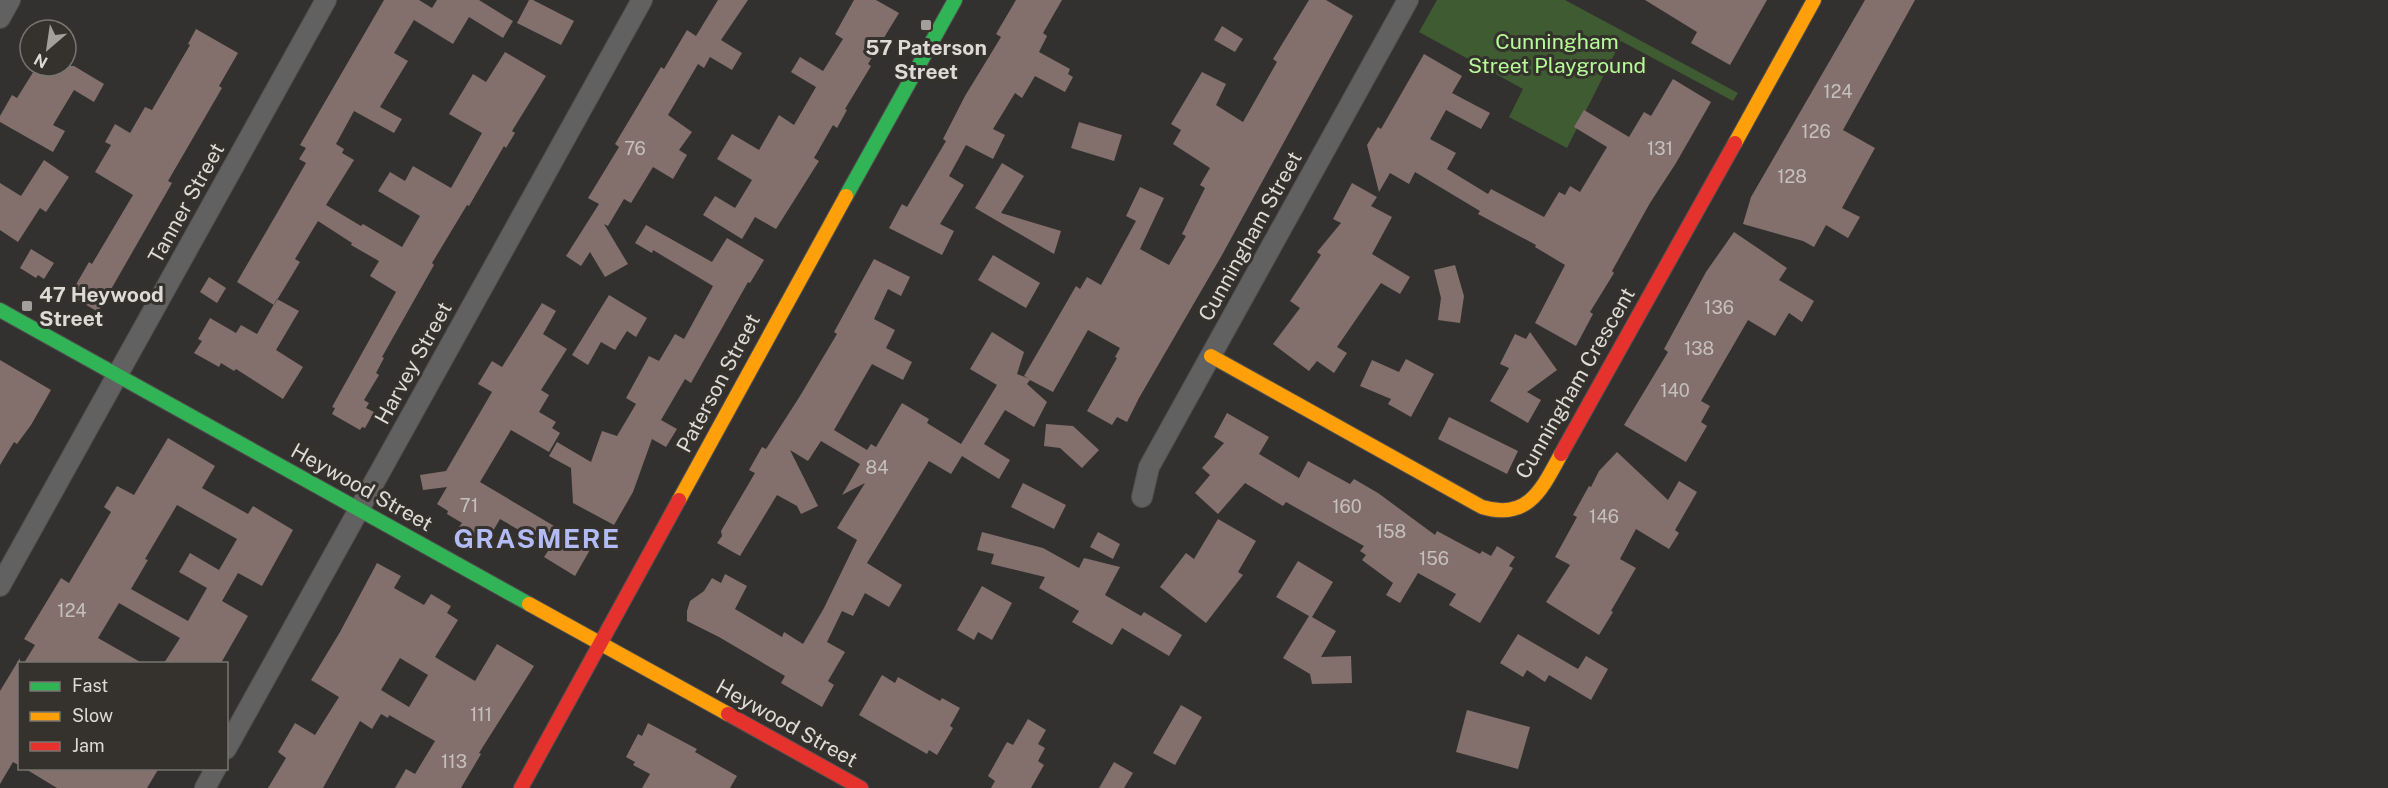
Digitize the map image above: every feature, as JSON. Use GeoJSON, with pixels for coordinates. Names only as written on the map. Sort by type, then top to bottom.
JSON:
{"type":"FeatureCollection","features":[{"type":"Feature","properties":{"kind":"street"},"geometry":{"type":"LineString","coordinates":[[0,18],[10,0]]}},
{"type":"Feature","properties":{"kind":"street","name":"Tanner Street"},"geometry":{"type":"LineString","coordinates":[[0,586],[326,0]]}},
{"type":"Feature","properties":{"kind":"street","name":"Harvey Street"},"geometry":{"type":"LineString","coordinates":[[228,745],[642,0]]}},
{"type":"Feature","properties":{"kind":"street","name":"Paterson Street"},"geometry":{"type":"LineString","coordinates":[[521,788],[776,320],[955,0]]}},
{"type":"Feature","properties":{"kind":"street","name":"Cunningham Street"},"geometry":{"type":"LineString","coordinates":[[1142,497],[1149,467],[1408,0]]}},
{"type":"Feature","properties":{"kind":"street","name":"Cunningham Crescent"},"geometry":{"type":"LineString","coordinates":[[1211,356],[1482,507],[1496,512],[1511,511],[1527,504],[1540,492],[1814,0]]}},
{"type":"Feature","properties":{"kind":"street","name":"Heywood Street"},"geometry":{"type":"LineString","coordinates":[[0,310],[861,788]]}},
{"type":"Feature","properties":{"kind":"street"},"geometry":{"type":"LineString","coordinates":[[205,788],[215,770]]}},
{"type":"Feature","properties":{"kind":"green space","name":"Cunningham Street Playground"},"geometry":{"type":"Polygon","coordinates":[[[1437,0],[1565,0],[1738,93],[1733,101],[1621,41],[1567,148],[1509,117],[1523,89],[1419,32],[1437,0]]]}},
{"type":"Feature","properties":{"kind":"building"},"geometry":{"type":"Polygon","coordinates":[[[384,0],[419,0],[432,8],[437,0],[479,0],[513,21],[503,38],[469,17],[453,44],[414,20],[394,53],[408,61],[380,107],[402,119],[394,133],[354,111],[336,144],[344,149],[342,153],[354,160],[326,205],[402,247],[420,216],[378,191],[390,172],[405,181],[413,166],[451,188],[482,133],[449,114],[473,74],[486,82],[505,52],[546,76],[512,131],[515,133],[506,148],[504,146],[432,263],[434,265],[382,357],[384,358],[376,373],[379,375],[364,400],[369,403],[366,408],[374,412],[365,428],[362,427],[360,430],[332,414],[335,408],[332,407],[396,292],[370,276],[379,261],[351,245],[352,243],[318,221],[295,259],[300,262],[274,305],[237,282],[306,163],[299,159],[306,148],[300,145],[384,0]]]}},
{"type":"Feature","properties":{"kind":"building"},"geometry":{"type":"Polygon","coordinates":[[[529,0],[574,21],[561,45],[517,23],[529,0]]]}},
{"type":"Feature","properties":{"kind":"building"},"geometry":{"type":"Polygon","coordinates":[[[718,0],[748,0],[721,40],[742,53],[732,70],[710,57],[704,68],[698,64],[668,115],[692,132],[679,150],[687,155],[673,179],[653,167],[631,203],[624,199],[608,226],[604,224],[628,264],[605,277],[590,252],[581,266],[566,256],[599,204],[588,198],[619,147],[615,144],[661,67],[664,69],[687,30],[696,36],[718,0]]]}},
{"type":"Feature","properties":{"kind":"building"},"geometry":{"type":"Polygon","coordinates":[[[854,0],[876,0],[899,13],[868,64],[871,66],[845,109],[847,110],[837,128],[833,125],[814,158],[819,161],[776,229],[755,217],[742,239],[703,215],[715,196],[735,208],[752,180],[717,159],[732,134],[759,150],[779,115],[794,125],[816,87],[791,72],[800,57],[823,71],[843,39],[835,34],[854,0]]]}},
{"type":"Feature","properties":{"kind":"building"},"geometry":{"type":"Polygon","coordinates":[[[1016,0],[1062,0],[1043,33],[1047,36],[1039,52],[1070,69],[1068,74],[1073,77],[1065,92],[1035,76],[1022,98],[1015,93],[993,129],[1005,135],[993,159],[966,145],[949,176],[964,185],[940,224],[954,231],[942,255],[889,228],[902,204],[907,207],[946,141],[943,139],[965,96],[1001,37],[996,34],[1016,0]]]}},
{"type":"Feature","properties":{"kind":"building"},"geometry":{"type":"Polygon","coordinates":[[[1309,0],[1326,0],[1353,16],[1127,422],[1117,417],[1112,425],[1087,411],[1117,358],[1115,357],[1120,348],[1088,330],[1053,392],[1030,380],[1027,384],[1047,402],[1034,427],[1005,410],[984,444],[1010,460],[999,479],[962,456],[951,474],[929,461],[867,563],[902,585],[889,607],[865,593],[853,616],[842,611],[827,642],[845,652],[828,681],[834,685],[822,707],[781,683],[785,676],[687,621],[690,601],[704,591],[712,578],[721,583],[725,574],[747,586],[735,609],[782,637],[784,632],[803,644],[824,608],[857,540],[837,528],[865,483],[842,495],[860,464],[821,441],[808,461],[790,450],[818,506],[801,514],[797,506],[777,495],[740,556],[717,543],[722,536],[721,531],[755,473],[749,470],[762,447],[766,449],[837,334],[834,332],[874,259],[910,277],[901,296],[888,289],[874,319],[895,330],[886,348],[912,362],[903,380],[872,364],[834,430],[867,450],[871,444],[876,447],[902,403],[929,419],[927,423],[961,444],[997,385],[970,369],[992,332],[1024,352],[1017,374],[1030,379],[1024,376],[1076,286],[1080,289],[1087,277],[1101,285],[1136,221],[1126,216],[1140,187],[1164,198],[1140,249],[1169,265],[1186,236],[1182,234],[1205,188],[1200,185],[1210,168],[1173,144],[1181,130],[1171,124],[1202,72],[1226,84],[1216,105],[1243,122],[1277,62],[1273,59],[1309,0]]]}},
{"type":"Feature","properties":{"kind":"building"},"geometry":{"type":"Polygon","coordinates":[[[1645,0],[1767,0],[1730,65],[1691,43],[1697,32],[1645,0]]]}},
{"type":"Feature","properties":{"kind":"building"},"geometry":{"type":"Polygon","coordinates":[[[1865,0],[1915,0],[1843,130],[1875,148],[1842,208],[1860,217],[1848,238],[1826,225],[1814,247],[1803,241],[1743,224],[1751,197],[1865,0]]]}},
{"type":"Feature","properties":{"kind":"building"},"geometry":{"type":"Polygon","coordinates":[[[1222,26],[1243,39],[1235,52],[1214,40],[1222,26]]]}},
{"type":"Feature","properties":{"kind":"building"},"geometry":{"type":"Polygon","coordinates":[[[196,29],[238,53],[219,86],[222,88],[168,181],[172,183],[98,312],[70,295],[89,262],[92,264],[133,195],[95,172],[111,145],[105,142],[115,124],[130,133],[145,107],[152,110],[190,45],[188,44],[196,29]]]}},
{"type":"Feature","properties":{"kind":"building"},"geometry":{"type":"Polygon","coordinates":[[[1424,54],[1462,76],[1452,93],[1490,113],[1481,129],[1446,110],[1430,139],[1456,153],[1447,169],[1488,194],[1491,189],[1544,217],[1559,192],[1565,195],[1570,186],[1580,192],[1607,147],[1574,127],[1584,110],[1629,137],[1644,112],[1651,116],[1673,79],[1711,102],[1612,271],[1614,273],[1590,312],[1593,314],[1576,346],[1535,323],[1565,265],[1535,247],[1536,245],[1478,214],[1480,211],[1415,172],[1409,184],[1390,173],[1379,192],[1367,145],[1378,127],[1381,129],[1424,54]]]}},
{"type":"Feature","properties":{"kind":"building"},"geometry":{"type":"Polygon","coordinates":[[[78,68],[104,84],[94,102],[74,90],[53,125],[65,131],[53,152],[0,122],[0,116],[12,95],[17,98],[30,78],[78,78],[78,68]]]}},
{"type":"Feature","properties":{"kind":"building"},"geometry":{"type":"Polygon","coordinates":[[[1079,122],[1122,135],[1114,161],[1071,148],[1079,122]]]}},
{"type":"Feature","properties":{"kind":"building"},"geometry":{"type":"Polygon","coordinates":[[[44,160],[69,177],[46,212],[40,208],[18,242],[0,230],[0,183],[21,196],[44,160]]]}},
{"type":"Feature","properties":{"kind":"building"},"geometry":{"type":"Polygon","coordinates":[[[1002,163],[1024,176],[1001,213],[1061,231],[1054,254],[975,208],[1002,163]]]}},
{"type":"Feature","properties":{"kind":"building"},"geometry":{"type":"Polygon","coordinates":[[[1352,183],[1377,197],[1371,206],[1392,217],[1372,254],[1410,277],[1400,294],[1381,283],[1337,347],[1347,353],[1334,373],[1317,361],[1309,371],[1273,344],[1300,308],[1290,301],[1321,255],[1317,252],[1341,223],[1333,219],[1352,183]]]}},
{"type":"Feature","properties":{"kind":"building"},"geometry":{"type":"Polygon","coordinates":[[[646,225],[712,262],[727,238],[764,260],[750,283],[748,282],[691,383],[685,379],[661,420],[677,429],[666,447],[652,439],[633,492],[614,525],[573,503],[571,468],[549,456],[557,442],[591,462],[602,431],[617,436],[636,404],[626,398],[649,356],[659,361],[675,334],[684,339],[713,286],[653,250],[652,253],[635,243],[646,225]]]}},
{"type":"Feature","properties":{"kind":"building"},"geometry":{"type":"Polygon","coordinates":[[[1734,232],[1787,268],[1779,280],[1814,301],[1802,322],[1789,313],[1775,336],[1748,320],[1701,401],[1710,406],[1701,422],[1707,426],[1686,462],[1624,425],[1668,352],[1664,349],[1706,272],[1734,232]]]}},
{"type":"Feature","properties":{"kind":"building"},"geometry":{"type":"Polygon","coordinates":[[[31,249],[54,263],[44,279],[38,275],[36,278],[20,268],[31,249]]]}},
{"type":"Feature","properties":{"kind":"building"},"geometry":{"type":"Polygon","coordinates":[[[993,255],[1040,283],[1026,308],[978,280],[993,255]]]}},
{"type":"Feature","properties":{"kind":"building"},"geometry":{"type":"Polygon","coordinates":[[[1455,265],[1464,296],[1460,323],[1438,320],[1441,298],[1434,270],[1455,265]]]}},
{"type":"Feature","properties":{"kind":"building"},"geometry":{"type":"Polygon","coordinates":[[[209,277],[226,288],[217,303],[200,292],[209,277]]]}},
{"type":"Feature","properties":{"kind":"building"},"geometry":{"type":"Polygon","coordinates":[[[609,295],[647,318],[636,337],[627,331],[615,350],[601,342],[588,365],[572,355],[609,295]]]}},
{"type":"Feature","properties":{"kind":"building"},"geometry":{"type":"Polygon","coordinates":[[[277,299],[299,311],[276,350],[303,367],[283,399],[236,369],[234,371],[221,363],[219,367],[194,353],[202,341],[198,339],[210,318],[236,333],[241,325],[257,334],[277,299]]]}},
{"type":"Feature","properties":{"kind":"building"},"geometry":{"type":"Polygon","coordinates":[[[542,303],[556,311],[543,334],[567,349],[541,390],[549,395],[539,412],[556,422],[552,428],[560,433],[549,452],[511,430],[480,482],[591,548],[575,576],[544,557],[550,548],[500,519],[486,543],[459,527],[462,523],[447,514],[448,511],[437,504],[447,487],[423,490],[420,475],[446,471],[492,392],[478,384],[492,361],[502,367],[542,303]]]}},
{"type":"Feature","properties":{"kind":"building"},"geometry":{"type":"Polygon","coordinates":[[[1530,332],[1557,370],[1527,392],[1541,400],[1528,423],[1490,401],[1509,368],[1500,364],[1515,334],[1526,339],[1530,332]]]}},
{"type":"Feature","properties":{"kind":"building"},"geometry":{"type":"Polygon","coordinates":[[[1406,359],[1434,374],[1411,417],[1388,404],[1391,399],[1360,386],[1372,360],[1399,372],[1406,359]]]}},
{"type":"Feature","properties":{"kind":"building"},"geometry":{"type":"Polygon","coordinates":[[[0,360],[51,390],[31,425],[17,444],[14,442],[0,465],[0,360]]]}},
{"type":"Feature","properties":{"kind":"building"},"geometry":{"type":"Polygon","coordinates":[[[1227,413],[1269,437],[1259,454],[1299,478],[1308,461],[1350,484],[1354,479],[1378,493],[1435,535],[1437,531],[1480,554],[1482,551],[1491,556],[1497,546],[1515,557],[1509,566],[1513,568],[1480,623],[1449,605],[1456,594],[1418,573],[1400,603],[1386,595],[1393,583],[1362,560],[1366,555],[1360,551],[1364,546],[1286,502],[1283,506],[1245,483],[1218,514],[1195,493],[1210,475],[1202,468],[1224,443],[1214,437],[1227,413]]]}},
{"type":"Feature","properties":{"kind":"building"},"geometry":{"type":"Polygon","coordinates":[[[1449,417],[1518,451],[1507,474],[1438,439],[1449,417]]]}},
{"type":"Feature","properties":{"kind":"building"},"geometry":{"type":"Polygon","coordinates":[[[1046,424],[1073,426],[1099,450],[1082,468],[1060,448],[1044,446],[1046,424]]]}},
{"type":"Feature","properties":{"kind":"building"},"geometry":{"type":"Polygon","coordinates":[[[168,438],[215,466],[202,488],[248,514],[253,506],[293,530],[262,586],[238,573],[222,601],[248,616],[222,662],[165,662],[180,638],[119,603],[98,638],[140,662],[25,662],[35,645],[24,639],[61,578],[69,583],[111,512],[104,507],[117,486],[134,495],[168,438]],[[177,505],[145,559],[148,560],[131,589],[188,621],[207,588],[179,572],[190,553],[219,570],[237,539],[177,505]]]}},
{"type":"Feature","properties":{"kind":"building"},"geometry":{"type":"Polygon","coordinates":[[[1617,452],[1668,500],[1679,481],[1697,492],[1675,530],[1679,533],[1669,549],[1636,529],[1620,559],[1636,568],[1599,635],[1546,602],[1570,565],[1555,557],[1577,517],[1573,515],[1599,471],[1617,452]]]}},
{"type":"Feature","properties":{"kind":"building"},"geometry":{"type":"Polygon","coordinates":[[[1023,483],[1066,505],[1054,529],[1011,507],[1023,483]]]}},
{"type":"Feature","properties":{"kind":"building"},"geometry":{"type":"Polygon","coordinates":[[[1218,519],[1256,541],[1238,572],[1243,575],[1206,623],[1160,587],[1186,553],[1194,559],[1218,519]]]}},
{"type":"Feature","properties":{"kind":"building"},"geometry":{"type":"Polygon","coordinates":[[[982,532],[1043,548],[1079,568],[1084,558],[1120,567],[1105,595],[1141,616],[1144,612],[1182,635],[1169,656],[1122,628],[1112,645],[1072,622],[1079,611],[1039,588],[1045,577],[991,564],[994,554],[977,550],[982,532]]]}},
{"type":"Feature","properties":{"kind":"building"},"geometry":{"type":"Polygon","coordinates":[[[1098,532],[1120,544],[1113,559],[1090,547],[1098,532]]]}},
{"type":"Feature","properties":{"kind":"building"},"geometry":{"type":"Polygon","coordinates":[[[1298,561],[1333,582],[1312,617],[1336,631],[1321,657],[1351,656],[1352,683],[1312,684],[1310,674],[1283,658],[1309,616],[1276,597],[1298,561]]]}},
{"type":"Feature","properties":{"kind":"building"},"geometry":{"type":"Polygon","coordinates":[[[377,563],[401,576],[394,588],[424,605],[431,594],[451,606],[447,613],[458,620],[435,657],[475,681],[497,644],[534,666],[479,753],[481,754],[461,788],[395,788],[406,769],[415,774],[435,741],[389,715],[388,718],[381,714],[372,729],[360,721],[323,788],[268,788],[286,758],[278,752],[295,723],[315,735],[339,697],[311,680],[377,563]],[[400,658],[381,690],[409,707],[428,675],[400,658]]]}},
{"type":"Feature","properties":{"kind":"building"},"geometry":{"type":"Polygon","coordinates":[[[982,586],[1012,603],[992,640],[978,632],[974,640],[957,630],[982,586]]]}},
{"type":"Feature","properties":{"kind":"building"},"geometry":{"type":"Polygon","coordinates":[[[1518,634],[1578,669],[1586,656],[1608,669],[1591,700],[1549,675],[1545,682],[1527,670],[1523,677],[1500,663],[1518,634]]]}},
{"type":"Feature","properties":{"kind":"building"},"geometry":{"type":"Polygon","coordinates":[[[20,658],[18,662],[18,765],[13,762],[0,784],[0,691],[20,658]]]}},
{"type":"Feature","properties":{"kind":"building"},"geometry":{"type":"Polygon","coordinates":[[[882,675],[895,683],[898,677],[940,701],[942,698],[960,708],[950,726],[953,728],[937,755],[929,750],[927,754],[859,715],[882,675]]]}},
{"type":"Feature","properties":{"kind":"building"},"geometry":{"type":"Polygon","coordinates":[[[1181,705],[1202,717],[1175,765],[1153,753],[1181,705]]]}},
{"type":"Feature","properties":{"kind":"building"},"geometry":{"type":"Polygon","coordinates":[[[1467,710],[1530,727],[1518,769],[1456,752],[1467,710]]]}},
{"type":"Feature","properties":{"kind":"building"},"geometry":{"type":"Polygon","coordinates":[[[1028,719],[1046,730],[1038,744],[1045,748],[1038,761],[1044,765],[1031,788],[991,788],[995,781],[988,776],[1007,742],[1013,745],[1028,719]]]}},
{"type":"Feature","properties":{"kind":"building"},"geometry":{"type":"Polygon","coordinates":[[[648,723],[697,749],[695,752],[737,776],[730,788],[642,788],[650,774],[633,765],[635,762],[626,757],[638,734],[642,736],[648,723]]]}},
{"type":"Feature","properties":{"kind":"building"},"geometry":{"type":"Polygon","coordinates":[[[1114,762],[1133,773],[1124,788],[1099,788],[1114,762]]]}},
{"type":"Feature","properties":{"kind":"building"},"geometry":{"type":"Polygon","coordinates":[[[27,770],[158,770],[147,788],[57,788],[27,770]]]}},
{"type":"Feature","properties":{"kind":"traffic: fast"},"geometry":{"type":"LineString","coordinates":[[846,196],[955,0]]}},
{"type":"Feature","properties":{"kind":"traffic: fast"},"geometry":{"type":"LineString","coordinates":[[0,310],[529,604]]}},
{"type":"Feature","properties":{"kind":"traffic: slow"},"geometry":{"type":"LineString","coordinates":[[1735,143],[1814,0]]}},
{"type":"Feature","properties":{"kind":"traffic: slow"},"geometry":{"type":"LineString","coordinates":[[679,500],[846,196]]}},
{"type":"Feature","properties":{"kind":"traffic: slow"},"geometry":{"type":"LineString","coordinates":[[1211,356],[1482,507],[1511,510],[1522,506],[1540,490],[1561,454]]}},
{"type":"Feature","properties":{"kind":"traffic: slow"},"geometry":{"type":"LineString","coordinates":[[529,604],[728,714]]}},
{"type":"Feature","properties":{"kind":"traffic: jam"},"geometry":{"type":"LineString","coordinates":[[1561,454],[1735,143]]}},
{"type":"Feature","properties":{"kind":"traffic: jam"},"geometry":{"type":"LineString","coordinates":[[521,788],[679,500]]}},
{"type":"Feature","properties":{"kind":"traffic: jam"},"geometry":{"type":"LineString","coordinates":[[728,714],[861,788]]}},
{"type":"Feature","properties":{"kind":"place","name":"57 Paterson Street"},"geometry":{"type":"Point","coordinates":[926,25]}},
{"type":"Feature","properties":{"kind":"place","name":"47 Heywood Street"},"geometry":{"type":"Point","coordinates":[27,306]}},
{"type":"Feature","properties":{"kind":"district","name":"GRASMERE"},"geometry":{"type":"Point","coordinates":[537,538]}}]}
